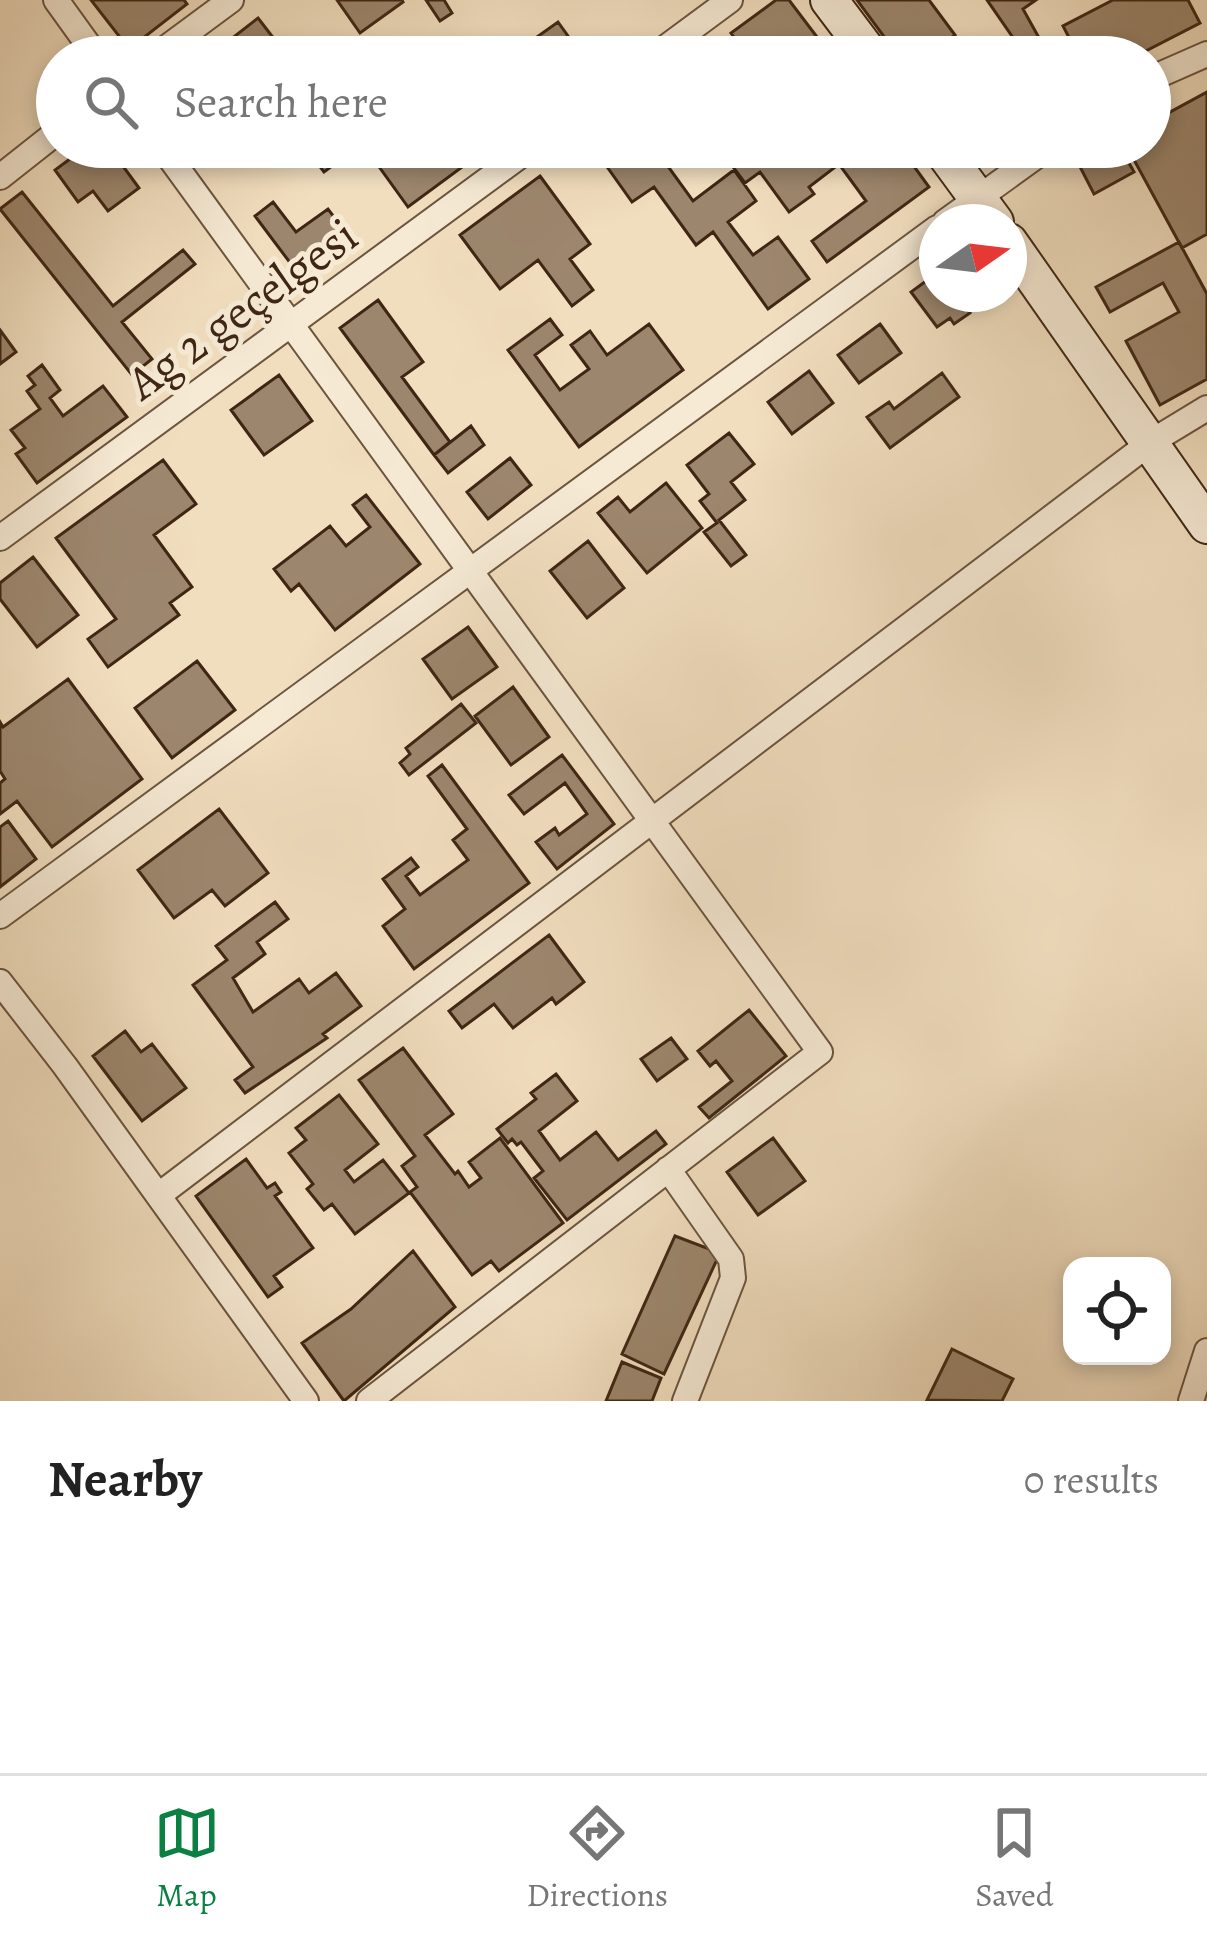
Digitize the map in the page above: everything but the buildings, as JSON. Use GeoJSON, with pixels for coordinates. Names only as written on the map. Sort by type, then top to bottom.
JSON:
{"type":"FeatureCollection","features":[{"type":"Feature","properties":{"kind":"street"},"geometry":{"type":"LineString","coordinates":[[56,0],[82,36]]}},
{"type":"Feature","properties":{"kind":"street"},"geometry":{"type":"LineString","coordinates":[[182,36],[231,0]]}},
{"type":"Feature","properties":{"kind":"street"},"geometry":{"type":"LineString","coordinates":[[681,36],[730,0]]}},
{"type":"Feature","properties":{"kind":"street"},"geometry":{"type":"LineString","coordinates":[[829,0],[856,36]]}},
{"type":"Feature","properties":{"kind":"street"},"geometry":{"type":"LineString","coordinates":[[1171,70],[1207,54]]}},
{"type":"Feature","properties":{"kind":"street"},"geometry":{"type":"LineString","coordinates":[[0,178],[36,149]]}},
{"type":"Feature","properties":{"kind":"street"},"geometry":{"type":"LineString","coordinates":[[177,168],[820,1052],[369,1401]]}},
{"type":"Feature","properties":{"kind":"street","name":"Ag 2 geçelgesi"},"geometry":{"type":"LineString","coordinates":[[0,538],[504,168]]}},
{"type":"Feature","properties":{"kind":"street"},"geometry":{"type":"LineString","coordinates":[[955,168],[982,204]]}},
{"type":"Feature","properties":{"kind":"street"},"geometry":{"type":"LineString","coordinates":[[992,204],[1028,168]]}},
{"type":"Feature","properties":{"kind":"street"},"geometry":{"type":"LineString","coordinates":[[0,916],[919,241]]}},
{"type":"Feature","properties":{"kind":"street"},"geometry":{"type":"LineString","coordinates":[[1027,267],[1207,525]]}},
{"type":"Feature","properties":{"kind":"street"},"geometry":{"type":"LineString","coordinates":[[159,1195],[1151,442],[1207,408]]}},
{"type":"Feature","properties":{"kind":"street"},"geometry":{"type":"LineString","coordinates":[[0,982],[306,1401]]}},
{"type":"Feature","properties":{"kind":"street"},"geometry":{"type":"LineString","coordinates":[[668,1169],[730,1259],[733,1278],[686,1401]]}},
{"type":"Feature","properties":{"kind":"street"},"geometry":{"type":"LineString","coordinates":[[1191,1401],[1207,1351]]}}]}
